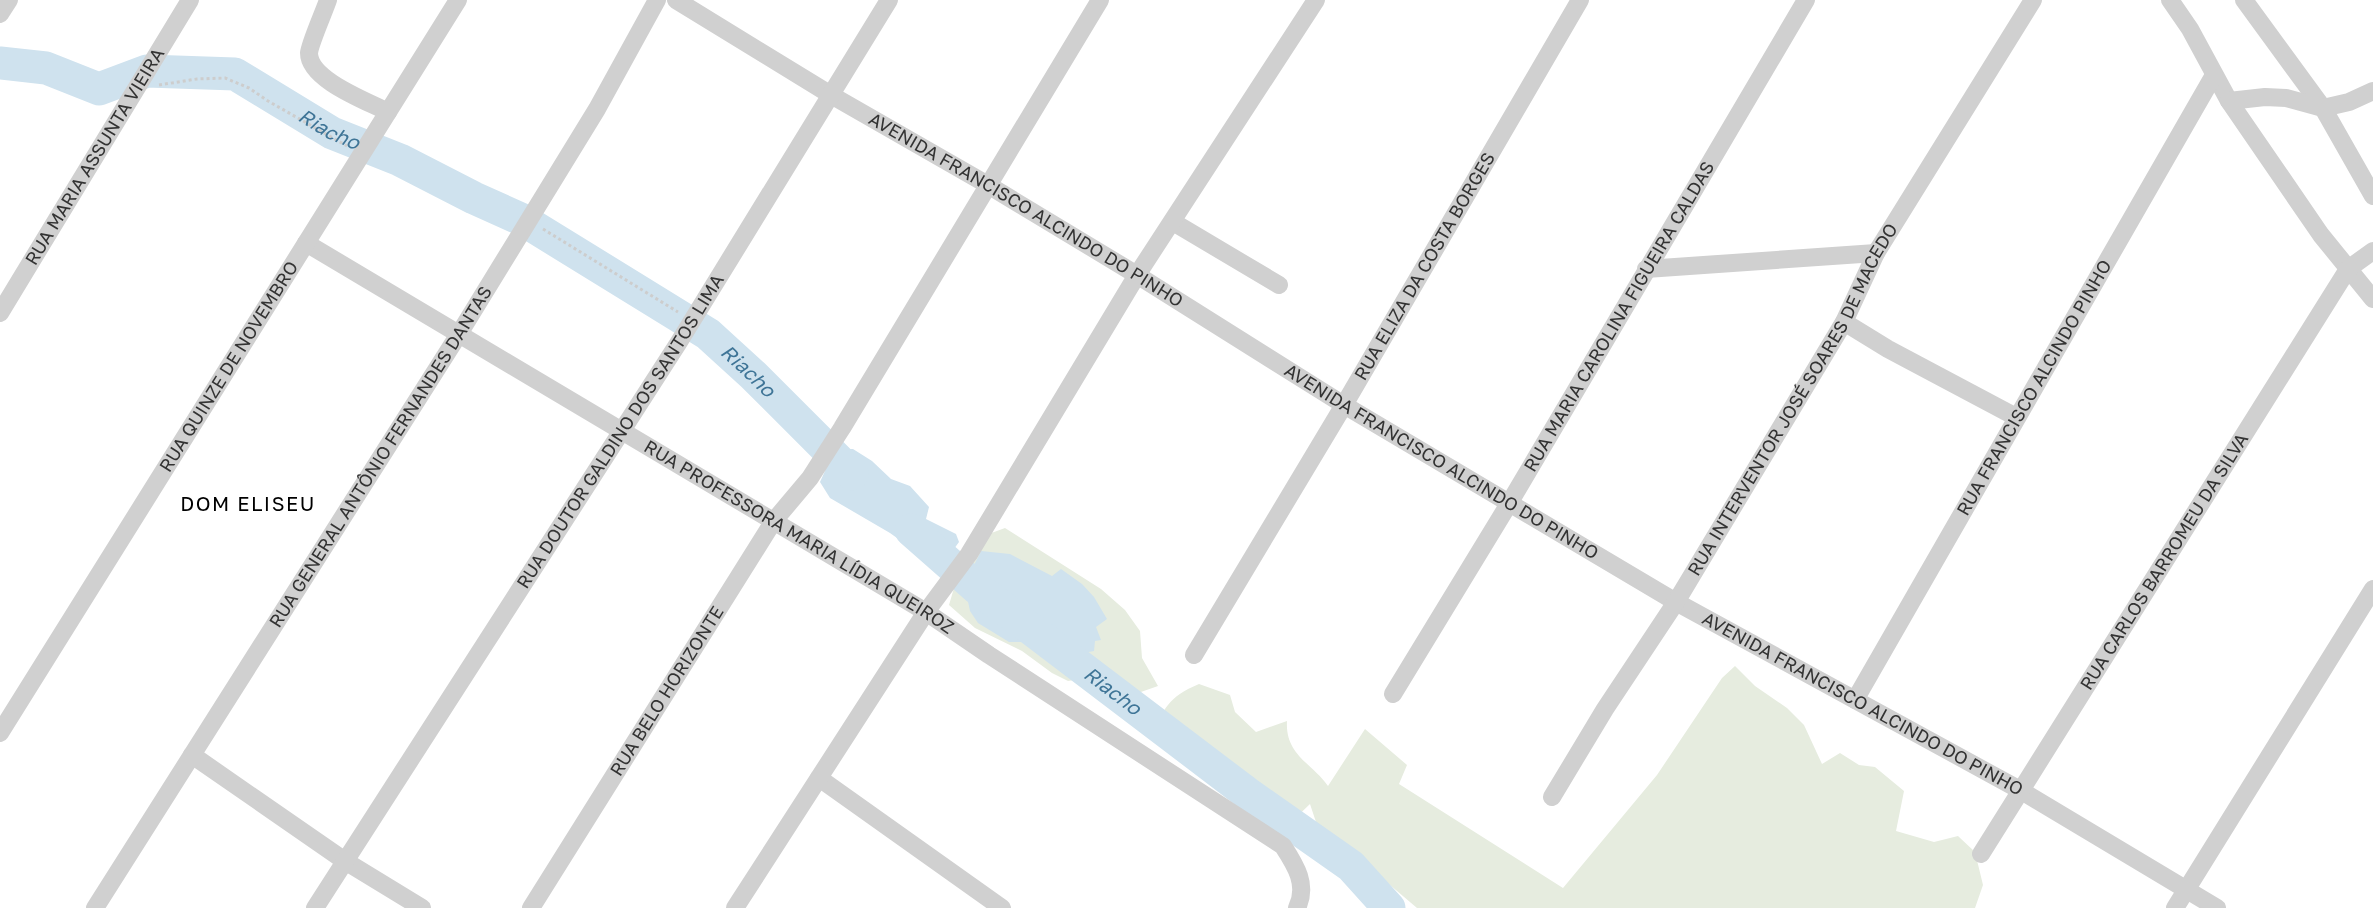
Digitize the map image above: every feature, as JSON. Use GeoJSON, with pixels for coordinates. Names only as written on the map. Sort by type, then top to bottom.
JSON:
{"type":"FeatureCollection","features":[{"type":"Feature","properties":{"kind":"street"},"geometry":{"type":"LineString","coordinates":[[0,14],[9,0]]}},
{"type":"Feature","properties":{"kind":"street","name":"RUA MARIA ASSUNTA VIEIRA"},"geometry":{"type":"LineString","coordinates":[[0,313],[190,0]]}},
{"type":"Feature","properties":{"kind":"street"},"geometry":{"type":"LineString","coordinates":[[328,0],[309,53],[314,68],[327,81],[388,112]]}},
{"type":"Feature","properties":{"kind":"street","name":"RUA QUINZE DE NOVEMBRO"},"geometry":{"type":"LineString","coordinates":[[0,734],[458,0]]}},
{"type":"Feature","properties":{"kind":"street","name":"RUA GENERAL ANTÔNIO FERNANDES DANTAS"},"geometry":{"type":"LineString","coordinates":[[95,908],[459,334],[597,109],[657,0]]}},
{"type":"Feature","properties":{"kind":"street","name":"AVENIDA FRANCISCO ALCINDO DO PINHO"},"geometry":{"type":"LineString","coordinates":[[676,0],[1137,275],[1344,405],[1676,602],[2020,790],[2217,908]]}},
{"type":"Feature","properties":{"kind":"street","name":"RUA DOUTOR GALDINO DOS SANTOS LIMA"},"geometry":{"type":"LineString","coordinates":[[315,908],[679,342],[890,0]]}},
{"type":"Feature","properties":{"kind":"street"},"geometry":{"type":"LineString","coordinates":[[988,185],[1100,0]]}},
{"type":"Feature","properties":{"kind":"street"},"geometry":{"type":"LineString","coordinates":[[741,906],[819,778],[926,612],[969,554],[1137,275],[1316,0]]}},
{"type":"Feature","properties":{"kind":"street","name":"RUA ELIZA DA COSTA BORGES"},"geometry":{"type":"LineString","coordinates":[[1194,655],[1344,405],[1580,0]]}},
{"type":"Feature","properties":{"kind":"street","name":"RUA MARIA CAROLINA FIGUEIRA CALDAS"},"geometry":{"type":"LineString","coordinates":[[1393,694],[1510,502],[1806,0]]}},
{"type":"Feature","properties":{"kind":"street","name":"RUA INTERVENTOR JOSÉ SOARES DE MACEDO"},"geometry":{"type":"LineString","coordinates":[[1552,797],[1605,709],[1676,602],[1844,322],[1876,253],[2033,0]]}},
{"type":"Feature","properties":{"kind":"street"},"geometry":{"type":"LineString","coordinates":[[2170,0],[2190,29],[2229,101],[2321,235],[2373,299]]}},
{"type":"Feature","properties":{"kind":"street"},"geometry":{"type":"LineString","coordinates":[[2183,0],[2190,29]]}},
{"type":"Feature","properties":{"kind":"street"},"geometry":{"type":"LineString","coordinates":[[2244,0],[2323,108],[2373,196]]}},
{"type":"Feature","properties":{"kind":"street","name":"RUA FRANCISCO ALCINDO PINHO"},"geometry":{"type":"LineString","coordinates":[[1855,700],[2214,75]]}},
{"type":"Feature","properties":{"kind":"street"},"geometry":{"type":"LineString","coordinates":[[2229,101],[2265,97],[2286,98],[2323,108],[2349,102],[2373,90]]}},
{"type":"Feature","properties":{"kind":"street","name":"RUA BELO HORIZONTE"},"geometry":{"type":"LineString","coordinates":[[531,908],[773,522],[810,478],[842,428],[988,185]]}},
{"type":"Feature","properties":{"kind":"street"},"geometry":{"type":"LineString","coordinates":[[1173,222],[1279,285]]}},
{"type":"Feature","properties":{"kind":"street","name":"RUA PROFESSORA MARIA LÍDIA QUEIROZ"},"geometry":{"type":"LineString","coordinates":[[306,243],[926,612],[989,656],[1283,846],[1298,870],[1302,884],[1302,896],[1297,908]]}},
{"type":"Feature","properties":{"kind":"street"},"geometry":{"type":"LineString","coordinates":[[2348,269],[2373,251]]}},
{"type":"Feature","properties":{"kind":"street"},"geometry":{"type":"LineString","coordinates":[[1646,269],[1876,253]]}},
{"type":"Feature","properties":{"kind":"street","name":"RUA CARLOS BARROMEU DA SILVA"},"geometry":{"type":"LineString","coordinates":[[1981,854],[2348,269]]}},
{"type":"Feature","properties":{"kind":"street"},"geometry":{"type":"LineString","coordinates":[[1844,322],[1888,349],[2016,417]]}},
{"type":"Feature","properties":{"kind":"street"},"geometry":{"type":"LineString","coordinates":[[2175,908],[2373,590]]}},
{"type":"Feature","properties":{"kind":"street"},"geometry":{"type":"LineString","coordinates":[[192,755],[345,861],[422,908]]}},
{"type":"Feature","properties":{"kind":"street"},"geometry":{"type":"LineString","coordinates":[[819,778],[1002,908]]}},
{"type":"Feature","properties":{"kind":"path"},"geometry":{"type":"LineString","coordinates":[[156,85],[197,79],[225,78],[249,88],[362,154]]}},
{"type":"Feature","properties":{"kind":"path"},"geometry":{"type":"LineString","coordinates":[[528,220],[696,315]]}},
{"type":"Feature","properties":{"kind":"shaded area"},"geometry":{"type":"Polygon","coordinates":[[[1005,528],[1101,589],[1125,610],[1140,631],[1142,658],[1158,686],[1138,693],[1110,674],[1068,681],[1052,673],[1022,651],[975,628],[949,605],[954,588],[986,535],[1005,528]]]}},
{"type":"Feature","properties":{"kind":"shaded area"},"geometry":{"type":"Polygon","coordinates":[[[1735,666],[1755,686],[1787,708],[1804,725],[1822,764],[1840,753],[1859,765],[1875,767],[1904,791],[1896,831],[1934,842],[1958,836],[1975,852],[1983,885],[1975,908],[1417,908],[1316,822],[1310,804],[1284,829],[1151,738],[1168,705],[1180,694],[1199,684],[1230,695],[1235,712],[1256,732],[1287,721],[1290,742],[1295,750],[1328,786],[1365,729],[1407,765],[1399,784],[1563,888],[1657,775],[1722,678],[1735,666]]]}},
{"type":"Feature","properties":{"kind":"water"},"geometry":{"type":"Polygon","coordinates":[[[840,449],[853,449],[872,461],[891,479],[910,486],[929,507],[926,519],[956,534],[959,542],[951,553],[940,561],[925,558],[890,533],[830,498],[820,482],[829,462],[840,449]]]}},
{"type":"Feature","properties":{"kind":"water"},"geometry":{"type":"Polygon","coordinates":[[[981,551],[1010,554],[1052,576],[1061,569],[1082,584],[1094,597],[1107,619],[1096,627],[1101,640],[1095,641],[1094,651],[1073,655],[1043,648],[1035,641],[1030,647],[1022,642],[1009,642],[978,623],[970,611],[966,592],[972,569],[981,551]]]}},
{"type":"Feature","properties":{"kind":"waterway","name":"Riacho"},"geometry":{"type":"LineString","coordinates":[[0,63],[46,68],[99,89],[147,71],[235,74],[332,133],[400,160],[523,220],[708,334],[753,375],[852,474]]}},
{"type":"Feature","properties":{"kind":"waterway","name":"Riacho"},"geometry":{"type":"LineString","coordinates":[[911,530],[977,588],[1247,793],[1351,866],[1389,908]]}},
{"type":"Feature","properties":{"kind":"district","name":"DOM ELISEU"},"geometry":{"type":"Point","coordinates":[248,504]}}]}
